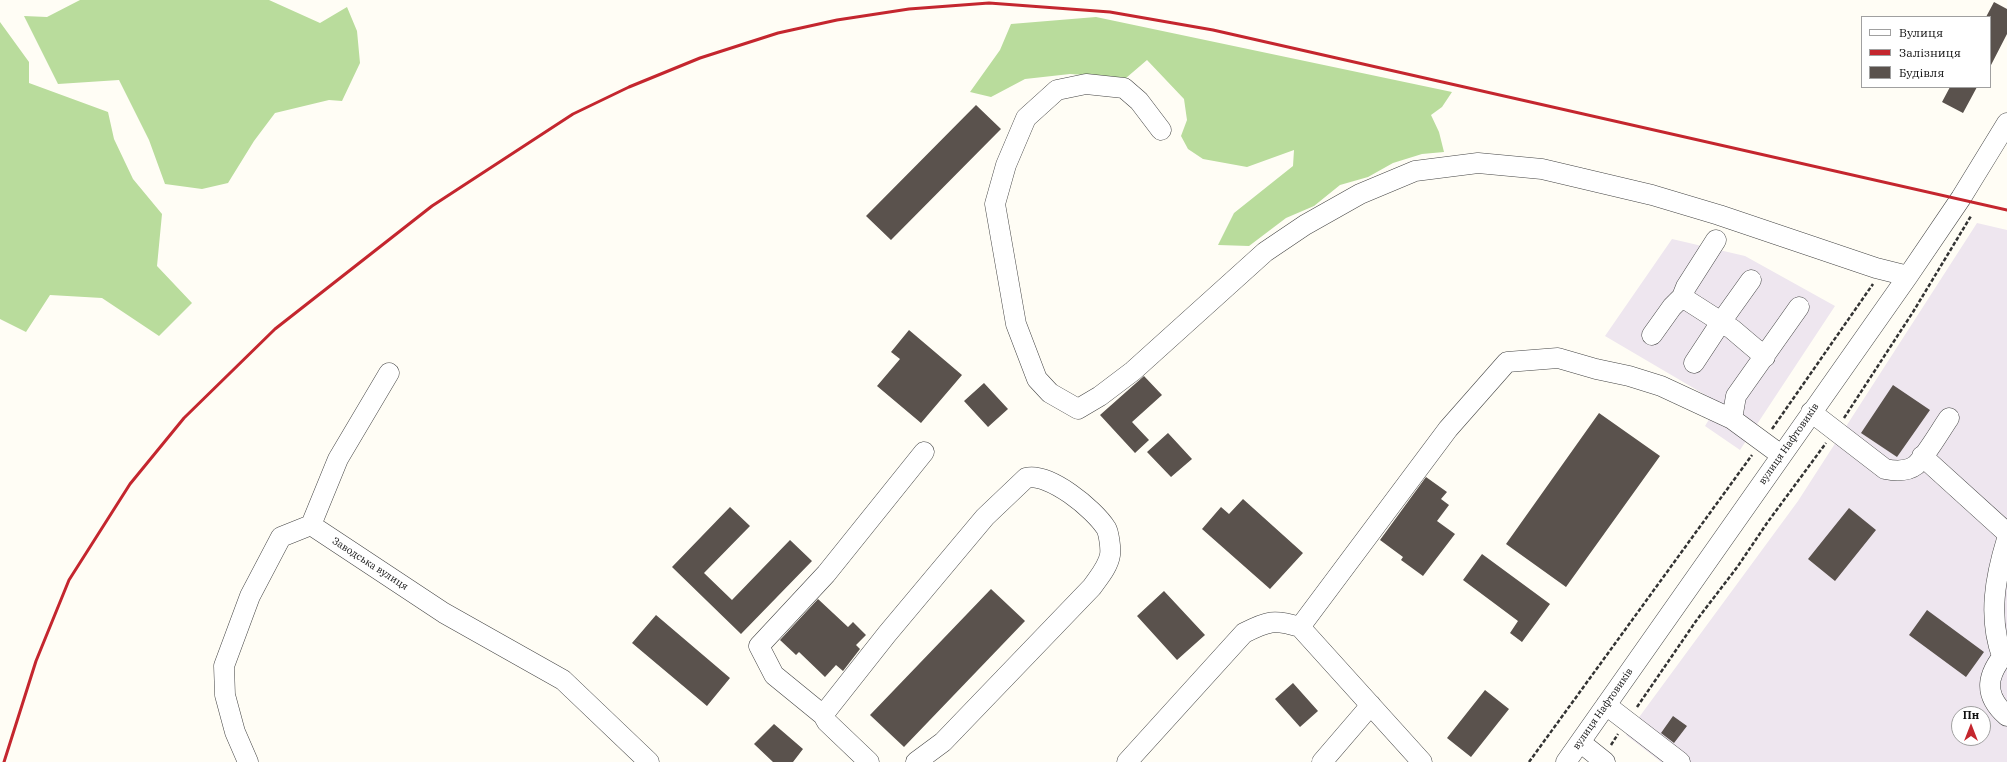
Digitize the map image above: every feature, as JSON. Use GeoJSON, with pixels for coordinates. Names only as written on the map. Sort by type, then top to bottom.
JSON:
{"type":"FeatureCollection","features":[{"type":"Feature","properties":{"kind":"street"},"geometry":{"type":"LineString","coordinates":[[1162,130],[1140,101],[1124,88],[1086,84],[1057,90],[1026,118],[1009,158],[994,204],[1016,324],[1037,379],[1050,393],[1078,409],[1100,396],[1133,371],[1265,252],[1305,225],[1360,194],[1416,171],[1478,163],[1542,169],[1652,195],[1719,215],[1876,268],[1908,276]]}},
{"type":"Feature","properties":{"kind":"street","name":"вулиця Нафтовиків"},"geometry":{"type":"LineString","coordinates":[[1566,762],[1908,276],[1961,198],[2001,148],[2007,123]]}},
{"type":"Feature","properties":{"kind":"street"},"geometry":{"type":"LineString","coordinates":[[1652,335],[1672,307],[1682,297],[1686,287],[1716,240]]}},
{"type":"Feature","properties":{"kind":"street"},"geometry":{"type":"LineString","coordinates":[[1694,363],[1751,280]]}},
{"type":"Feature","properties":{"kind":"street"},"geometry":{"type":"LineString","coordinates":[[1682,297],[1732,329],[1765,357]]}},
{"type":"Feature","properties":{"kind":"street"},"geometry":{"type":"LineString","coordinates":[[1732,419],[1736,396],[1799,307]]}},
{"type":"Feature","properties":{"kind":"street"},"geometry":{"type":"LineString","coordinates":[[1300,627],[1448,429],[1507,362],[1558,358],[1596,369],[1629,376],[1661,386],[1732,419],[1781,455]]}},
{"type":"Feature","properties":{"kind":"street"},"geometry":{"type":"LineString","coordinates":[[248,762],[235,732],[225,695],[224,666],[250,596],[281,537],[311,525],[338,459],[389,373]]}},
{"type":"Feature","properties":{"kind":"street"},"geometry":{"type":"LineString","coordinates":[[1811,412],[1885,469],[1900,471],[1909,469],[1916,465],[1949,418]]}},
{"type":"Feature","properties":{"kind":"street"},"geometry":{"type":"LineString","coordinates":[[869,762],[827,722],[823,715],[774,675],[759,646],[826,574],[924,452]]}},
{"type":"Feature","properties":{"kind":"street"},"geometry":{"type":"LineString","coordinates":[[1922,456],[2007,533]]}},
{"type":"Feature","properties":{"kind":"street"},"geometry":{"type":"LineString","coordinates":[[823,715],[887,634],[985,517],[1026,478],[1033,476],[1054,484],[1091,509],[1107,529],[1110,554],[1104,570],[1092,587],[943,742],[916,762]]}},
{"type":"Feature","properties":{"kind":"street","name":"Заводська вулиця"},"geometry":{"type":"LineString","coordinates":[[311,525],[444,613],[563,680],[649,762]]}},
{"type":"Feature","properties":{"kind":"street"},"geometry":{"type":"LineString","coordinates":[[2007,539],[1996,577],[1993,600],[1997,642],[2005,654],[1990,676],[1989,688],[1997,705],[2007,716]]}},
{"type":"Feature","properties":{"kind":"street"},"geometry":{"type":"LineString","coordinates":[[1127,762],[1244,633],[1266,622],[1285,622],[1300,627],[1422,762]]}},
{"type":"Feature","properties":{"kind":"street"},"geometry":{"type":"LineString","coordinates":[[1322,762],[1371,705]]}},
{"type":"Feature","properties":{"kind":"street"},"geometry":{"type":"LineString","coordinates":[[1606,705],[1680,762]]}},
{"type":"Feature","properties":{"kind":"street"},"geometry":{"type":"LineString","coordinates":[[1580,742],[1603,760]]}},
{"type":"Feature","properties":{"kind":"path"},"geometry":{"type":"LineString","coordinates":[[1603,760],[1627,721],[1696,621],[1738,566],[1835,430],[1913,312],[1972,213]]}},
{"type":"Feature","properties":{"kind":"path"},"geometry":{"type":"LineString","coordinates":[[1529,762],[1763,442],[1873,284],[1876,268]]}},
{"type":"Feature","properties":{"kind":"shaded area"},"geometry":{"type":"Polygon","coordinates":[[[1977,223],[2007,230],[2007,762],[1661,762],[1626,735],[1798,501],[1977,223]]]}},
{"type":"Feature","properties":{"kind":"shaded area"},"geometry":{"type":"Polygon","coordinates":[[[1672,239],[1745,256],[1835,306],[1740,450],[1705,426],[1719,403],[1605,336],[1672,239]]]}},
{"type":"Feature","properties":{"kind":"green space"},"geometry":{"type":"Polygon","coordinates":[[[80,0],[269,0],[320,23],[347,7],[357,31],[360,63],[342,101],[329,100],[275,113],[254,141],[228,183],[202,189],[165,184],[149,140],[119,80],[58,84],[24,16],[47,17],[80,0]]]}},
{"type":"Feature","properties":{"kind":"green space"},"geometry":{"type":"Polygon","coordinates":[[[1096,17],[1452,92],[1442,107],[1431,115],[1439,132],[1444,152],[1422,154],[1393,163],[1368,177],[1340,185],[1314,206],[1286,218],[1249,246],[1218,245],[1234,213],[1293,166],[1294,150],[1247,167],[1203,159],[1188,149],[1181,136],[1187,120],[1184,99],[1147,60],[1126,78],[1070,74],[1025,79],[991,97],[970,92],[1000,50],[1011,24],[1096,17]]]}},
{"type":"Feature","properties":{"kind":"green space"},"geometry":{"type":"Polygon","coordinates":[[[0,22],[29,62],[29,83],[108,112],[114,139],[133,179],[162,214],[157,266],[192,303],[159,336],[102,298],[50,295],[26,332],[0,319],[0,22]]]}},
{"type":"Feature","properties":{"kind":"building"},"geometry":{"type":"Polygon","coordinates":[[[1994,2],[2007,9],[2007,34],[1991,65],[1991,16],[1987,16],[1994,2]]]}},
{"type":"Feature","properties":{"kind":"building"},"geometry":{"type":"Polygon","coordinates":[[[1949,88],[1976,88],[1963,113],[1942,102],[1949,88]]]}},
{"type":"Feature","properties":{"kind":"building"},"geometry":{"type":"Polygon","coordinates":[[[976,105],[1001,129],[891,240],[866,216],[976,105]]]}},
{"type":"Feature","properties":{"kind":"building"},"geometry":{"type":"Polygon","coordinates":[[[909,330],[962,375],[921,423],[877,386],[900,359],[891,352],[909,330]]]}},
{"type":"Feature","properties":{"kind":"building"},"geometry":{"type":"Polygon","coordinates":[[[1144,376],[1162,395],[1132,422],[1149,440],[1135,453],[1100,415],[1144,376]]]}},
{"type":"Feature","properties":{"kind":"building"},"geometry":{"type":"Polygon","coordinates":[[[984,383],[1008,409],[988,427],[964,401],[984,383]]]}},
{"type":"Feature","properties":{"kind":"building"},"geometry":{"type":"Polygon","coordinates":[[[1893,385],[1930,410],[1897,457],[1861,433],[1893,385]]]}},
{"type":"Feature","properties":{"kind":"building"},"geometry":{"type":"Polygon","coordinates":[[[1599,413],[1660,456],[1566,587],[1506,544],[1599,413]]]}},
{"type":"Feature","properties":{"kind":"building"},"geometry":{"type":"Polygon","coordinates":[[[1168,433],[1192,459],[1171,477],[1147,452],[1168,433]]]}},
{"type":"Feature","properties":{"kind":"building"},"geometry":{"type":"Polygon","coordinates":[[[1426,477],[1447,492],[1441,499],[1449,505],[1437,521],[1455,534],[1423,576],[1401,560],[1403,557],[1380,540],[1426,477]]]}},
{"type":"Feature","properties":{"kind":"building"},"geometry":{"type":"Polygon","coordinates":[[[1243,499],[1303,553],[1270,589],[1202,529],[1221,507],[1229,514],[1243,499]]]}},
{"type":"Feature","properties":{"kind":"building"},"geometry":{"type":"Polygon","coordinates":[[[730,507],[750,526],[704,573],[732,600],[790,540],[812,561],[741,634],[672,567],[730,507]]]}},
{"type":"Feature","properties":{"kind":"building"},"geometry":{"type":"Polygon","coordinates":[[[1849,508],[1876,530],[1835,581],[1808,559],[1849,508]]]}},
{"type":"Feature","properties":{"kind":"building"},"geometry":{"type":"Polygon","coordinates":[[[1482,554],[1550,604],[1522,642],[1510,633],[1518,621],[1463,580],[1482,554]]]}},
{"type":"Feature","properties":{"kind":"building"},"geometry":{"type":"Polygon","coordinates":[[[991,589],[1025,621],[904,747],[870,715],[991,589]]]}},
{"type":"Feature","properties":{"kind":"building"},"geometry":{"type":"Polygon","coordinates":[[[1164,591],[1205,635],[1177,660],[1137,616],[1164,591]]]}},
{"type":"Feature","properties":{"kind":"building"},"geometry":{"type":"Polygon","coordinates":[[[818,599],[848,627],[853,622],[866,635],[856,645],[860,649],[843,671],[836,665],[825,677],[799,652],[796,655],[780,640],[818,599]]]}},
{"type":"Feature","properties":{"kind":"building"},"geometry":{"type":"Polygon","coordinates":[[[1927,610],[1984,652],[1966,677],[1909,635],[1927,610]]]}},
{"type":"Feature","properties":{"kind":"building"},"geometry":{"type":"Polygon","coordinates":[[[656,615],[730,678],[707,706],[632,643],[656,615]]]}},
{"type":"Feature","properties":{"kind":"building"},"geometry":{"type":"Polygon","coordinates":[[[1293,683],[1318,711],[1300,727],[1275,699],[1293,683]]]}},
{"type":"Feature","properties":{"kind":"building"},"geometry":{"type":"Polygon","coordinates":[[[1485,690],[1509,709],[1471,757],[1447,738],[1485,690]]]}},
{"type":"Feature","properties":{"kind":"building"},"geometry":{"type":"Polygon","coordinates":[[[1673,716],[1687,726],[1674,743],[1661,733],[1673,716]]]}},
{"type":"Feature","properties":{"kind":"building"},"geometry":{"type":"Polygon","coordinates":[[[774,724],[803,749],[793,762],[773,762],[754,744],[774,724]]]}},
{"type":"Feature","properties":{"kind":"railway"},"geometry":{"type":"LineString","coordinates":[[4,762],[36,661],[69,580],[130,484],[184,418],[275,329],[432,206],[573,114],[629,87],[700,58],[778,33],[837,20],[909,9],[989,3],[1110,12],[1213,30],[2007,210]]}}]}
